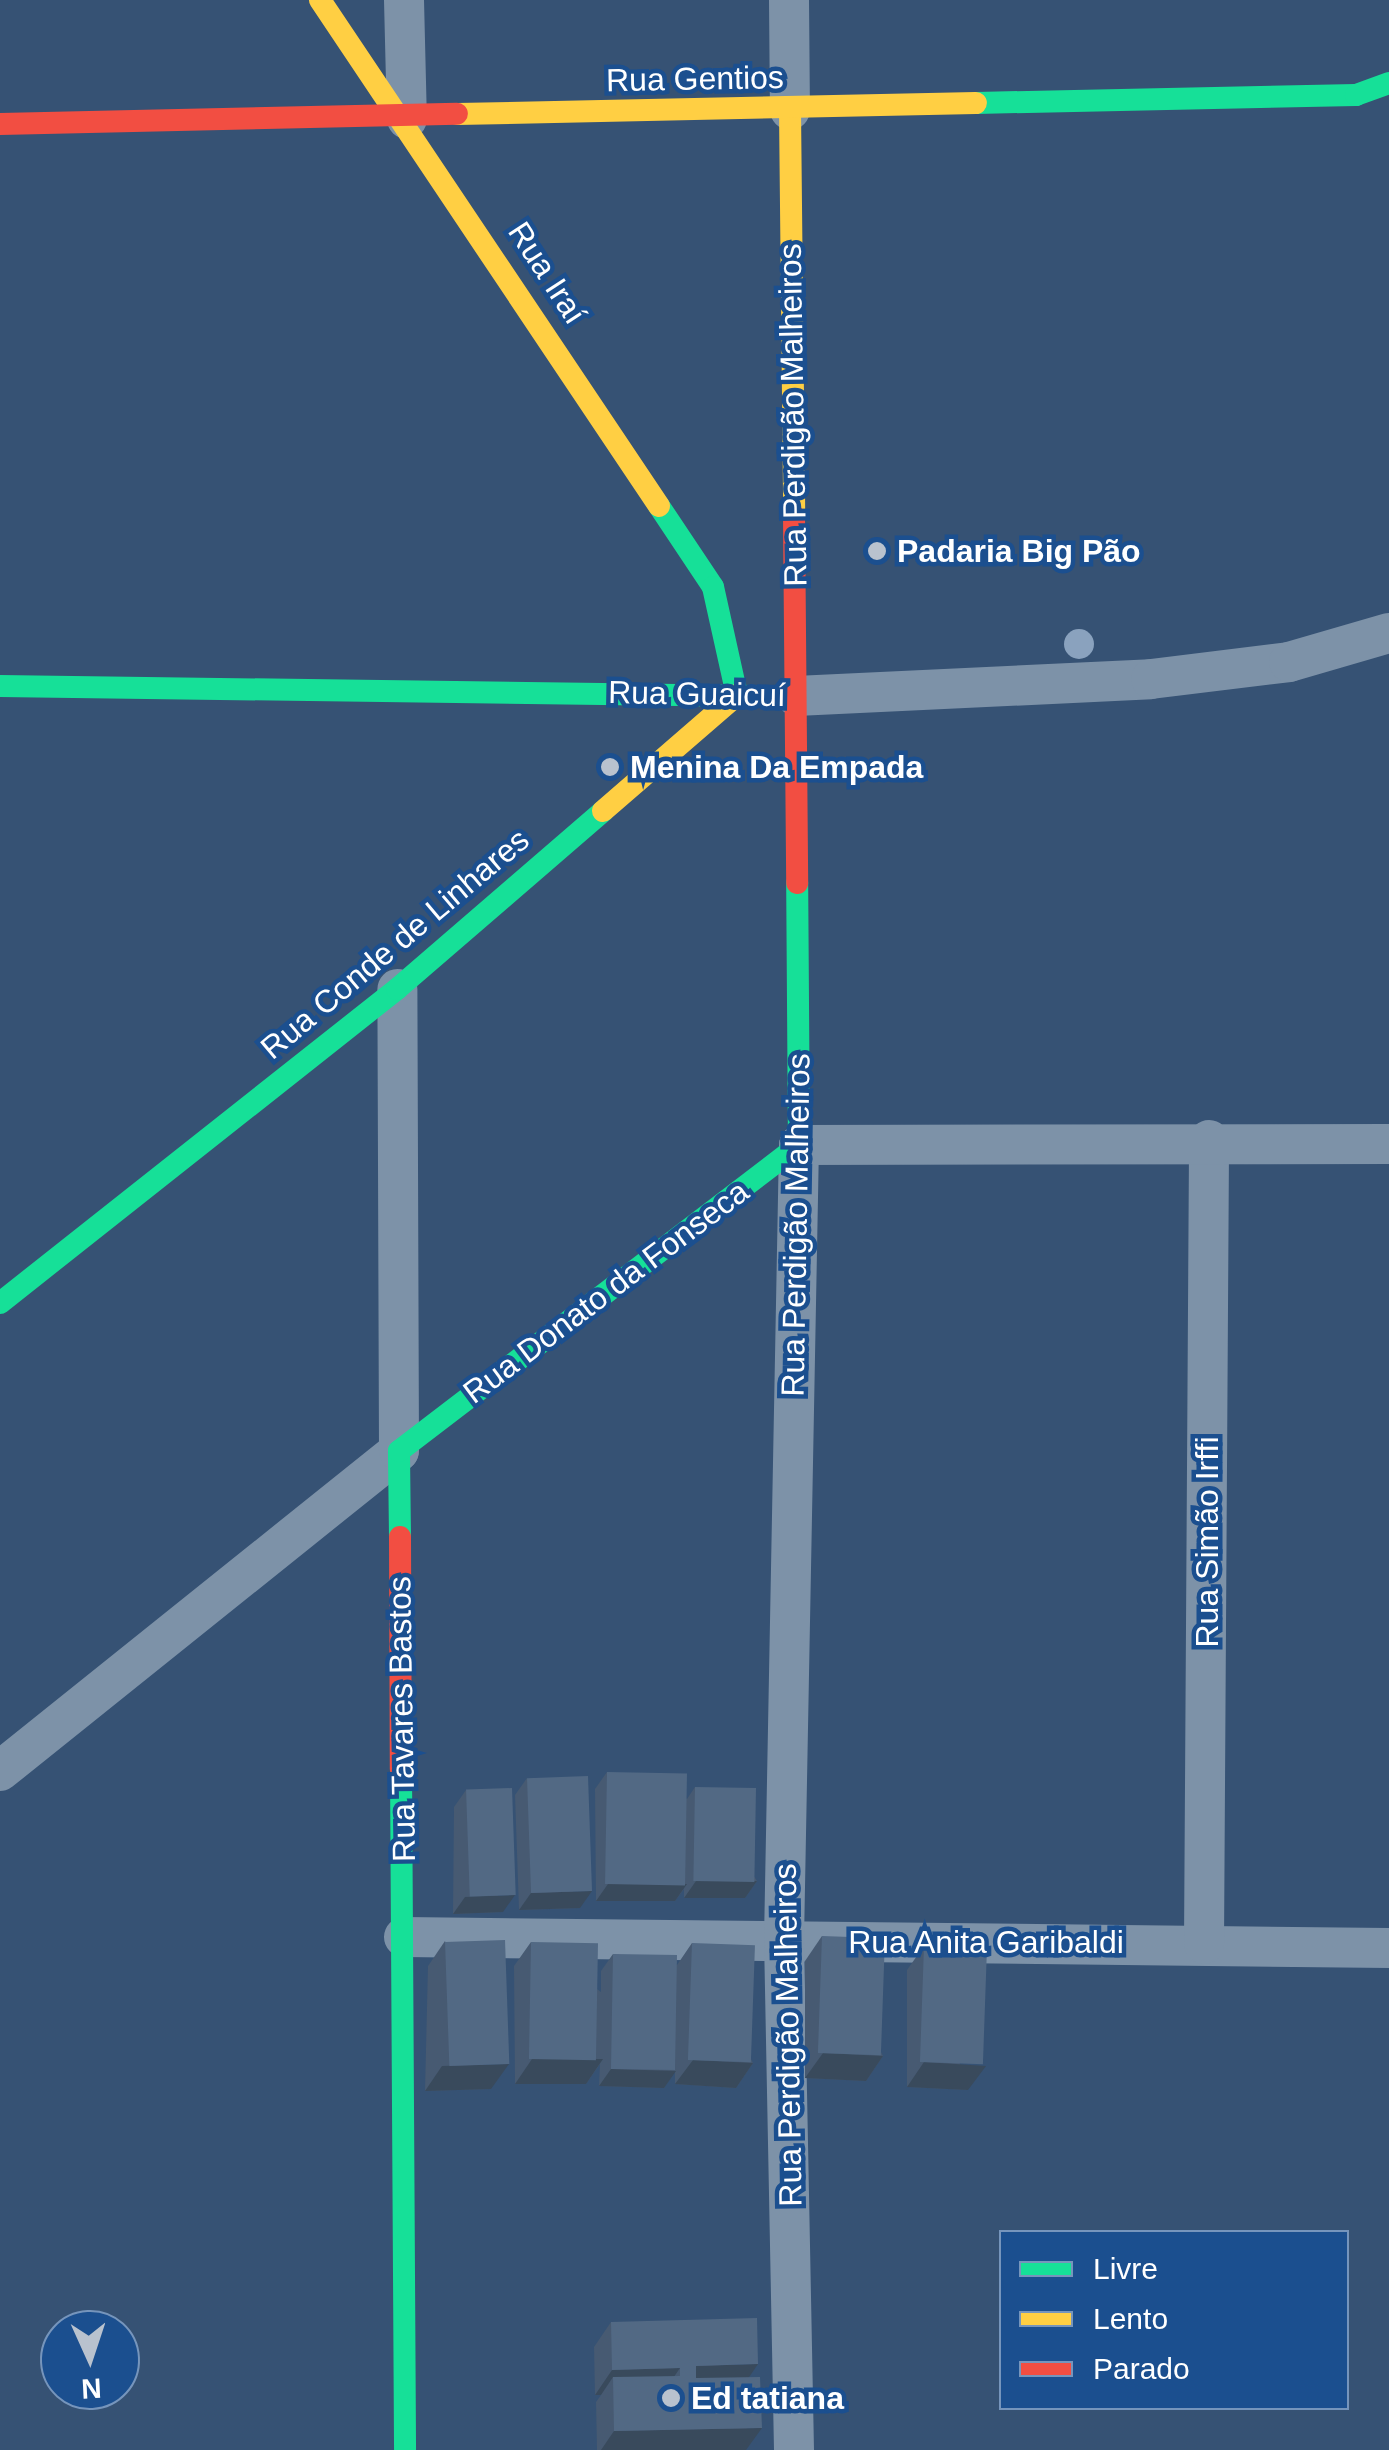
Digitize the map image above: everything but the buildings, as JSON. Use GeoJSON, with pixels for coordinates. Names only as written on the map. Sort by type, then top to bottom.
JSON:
{"type":"FeatureCollection","features":[{"type":"Feature","properties":{"kind":"street","name":"Rua Iraí"},"geometry":{"type":"LineString","coordinates":[[320,0],[408,119],[713,587],[737,696]]}},
{"type":"Feature","properties":{"kind":"street"},"geometry":{"type":"LineString","coordinates":[[404,0],[408,119]]}},
{"type":"Feature","properties":{"kind":"street","name":"Rua Perdigão Malheiros"},"geometry":{"type":"LineString","coordinates":[[789,0],[799,1145],[784,1940],[794,2450]]}},
{"type":"Feature","properties":{"kind":"street","name":"Rua Gentios"},"geometry":{"type":"LineString","coordinates":[[0,124],[408,119],[1356,94],[1389,83]]}},
{"type":"Feature","properties":{"kind":"street"},"geometry":{"type":"LineString","coordinates":[[492,144],[520,116]]}},
{"type":"Feature","properties":{"kind":"street"},"geometry":{"type":"LineString","coordinates":[[460,200],[470,176]]}},
{"type":"Feature","properties":{"kind":"street","name":"Rua Guaicuí"},"geometry":{"type":"LineString","coordinates":[[0,686],[796,696],[1151,679],[1289,662],[1389,633]]}},
{"type":"Feature","properties":{"kind":"street","name":"Rua Conde de Linhares"},"geometry":{"type":"LineString","coordinates":[[0,1303],[397,989],[737,696]]}},
{"type":"Feature","properties":{"kind":"street","name":"Rua Tavares Bastos"},"geometry":{"type":"LineString","coordinates":[[397,989],[405,2450]]}},
{"type":"Feature","properties":{"kind":"street"},"geometry":{"type":"LineString","coordinates":[[799,1145],[1209,1140],[1389,1144]]}},
{"type":"Feature","properties":{"kind":"street","name":"Rua Simão Irffi"},"geometry":{"type":"LineString","coordinates":[[1204,1944],[1209,1140]]}},
{"type":"Feature","properties":{"kind":"street","name":"Rua Donato da Fonseca"},"geometry":{"type":"LineString","coordinates":[[0,1770],[399,1451],[799,1145]]}},
{"type":"Feature","properties":{"kind":"street","name":"Rua Anita Garibaldi"},"geometry":{"type":"LineString","coordinates":[[404,1937],[1389,1948]]}},
{"type":"Feature","properties":{"kind":"traffic: fast"},"geometry":{"type":"LineString","coordinates":[[976,103],[1356,95],[1389,83]]}},
{"type":"Feature","properties":{"kind":"traffic: fast"},"geometry":{"type":"LineString","coordinates":[[659,506],[713,587],[737,695]]}},
{"type":"Feature","properties":{"kind":"traffic: fast"},"geometry":{"type":"LineString","coordinates":[[0,686],[753,696]]}},
{"type":"Feature","properties":{"kind":"traffic: fast"},"geometry":{"type":"LineString","coordinates":[[0,1303],[397,989],[603,811]]}},
{"type":"Feature","properties":{"kind":"traffic: fast"},"geometry":{"type":"LineString","coordinates":[[400,1537],[399,1451],[799,1145],[797,883]]}},
{"type":"Feature","properties":{"kind":"traffic: fast"},"geometry":{"type":"LineString","coordinates":[[401,1769],[405,2450]]}},
{"type":"Feature","properties":{"kind":"traffic: slow"},"geometry":{"type":"LineString","coordinates":[[320,0],[659,506]]}},
{"type":"Feature","properties":{"kind":"traffic: slow"},"geometry":{"type":"LineString","coordinates":[[457,114],[976,103]]}},
{"type":"Feature","properties":{"kind":"traffic: slow"},"geometry":{"type":"LineString","coordinates":[[790,110],[794,516]]}},
{"type":"Feature","properties":{"kind":"traffic: slow"},"geometry":{"type":"LineString","coordinates":[[603,811],[737,695]]}},
{"type":"Feature","properties":{"kind":"traffic: jam"},"geometry":{"type":"LineString","coordinates":[[0,124],[457,114]]}},
{"type":"Feature","properties":{"kind":"traffic: jam"},"geometry":{"type":"LineString","coordinates":[[794,516],[797,883]]}},
{"type":"Feature","properties":{"kind":"traffic: jam"},"geometry":{"type":"LineString","coordinates":[[400,1537],[401,1769]]}},
{"type":"Feature","properties":{"kind":"place","name":"Padaria Big Pão"},"geometry":{"type":"Point","coordinates":[877,551]}},
{"type":"Feature","properties":{"kind":"place","name":"Menina Da Empada"},"geometry":{"type":"Point","coordinates":[610,767]}},
{"type":"Feature","properties":{"kind":"place","name":"Ed tatiana"},"geometry":{"type":"Point","coordinates":[671,2398]}}]}
